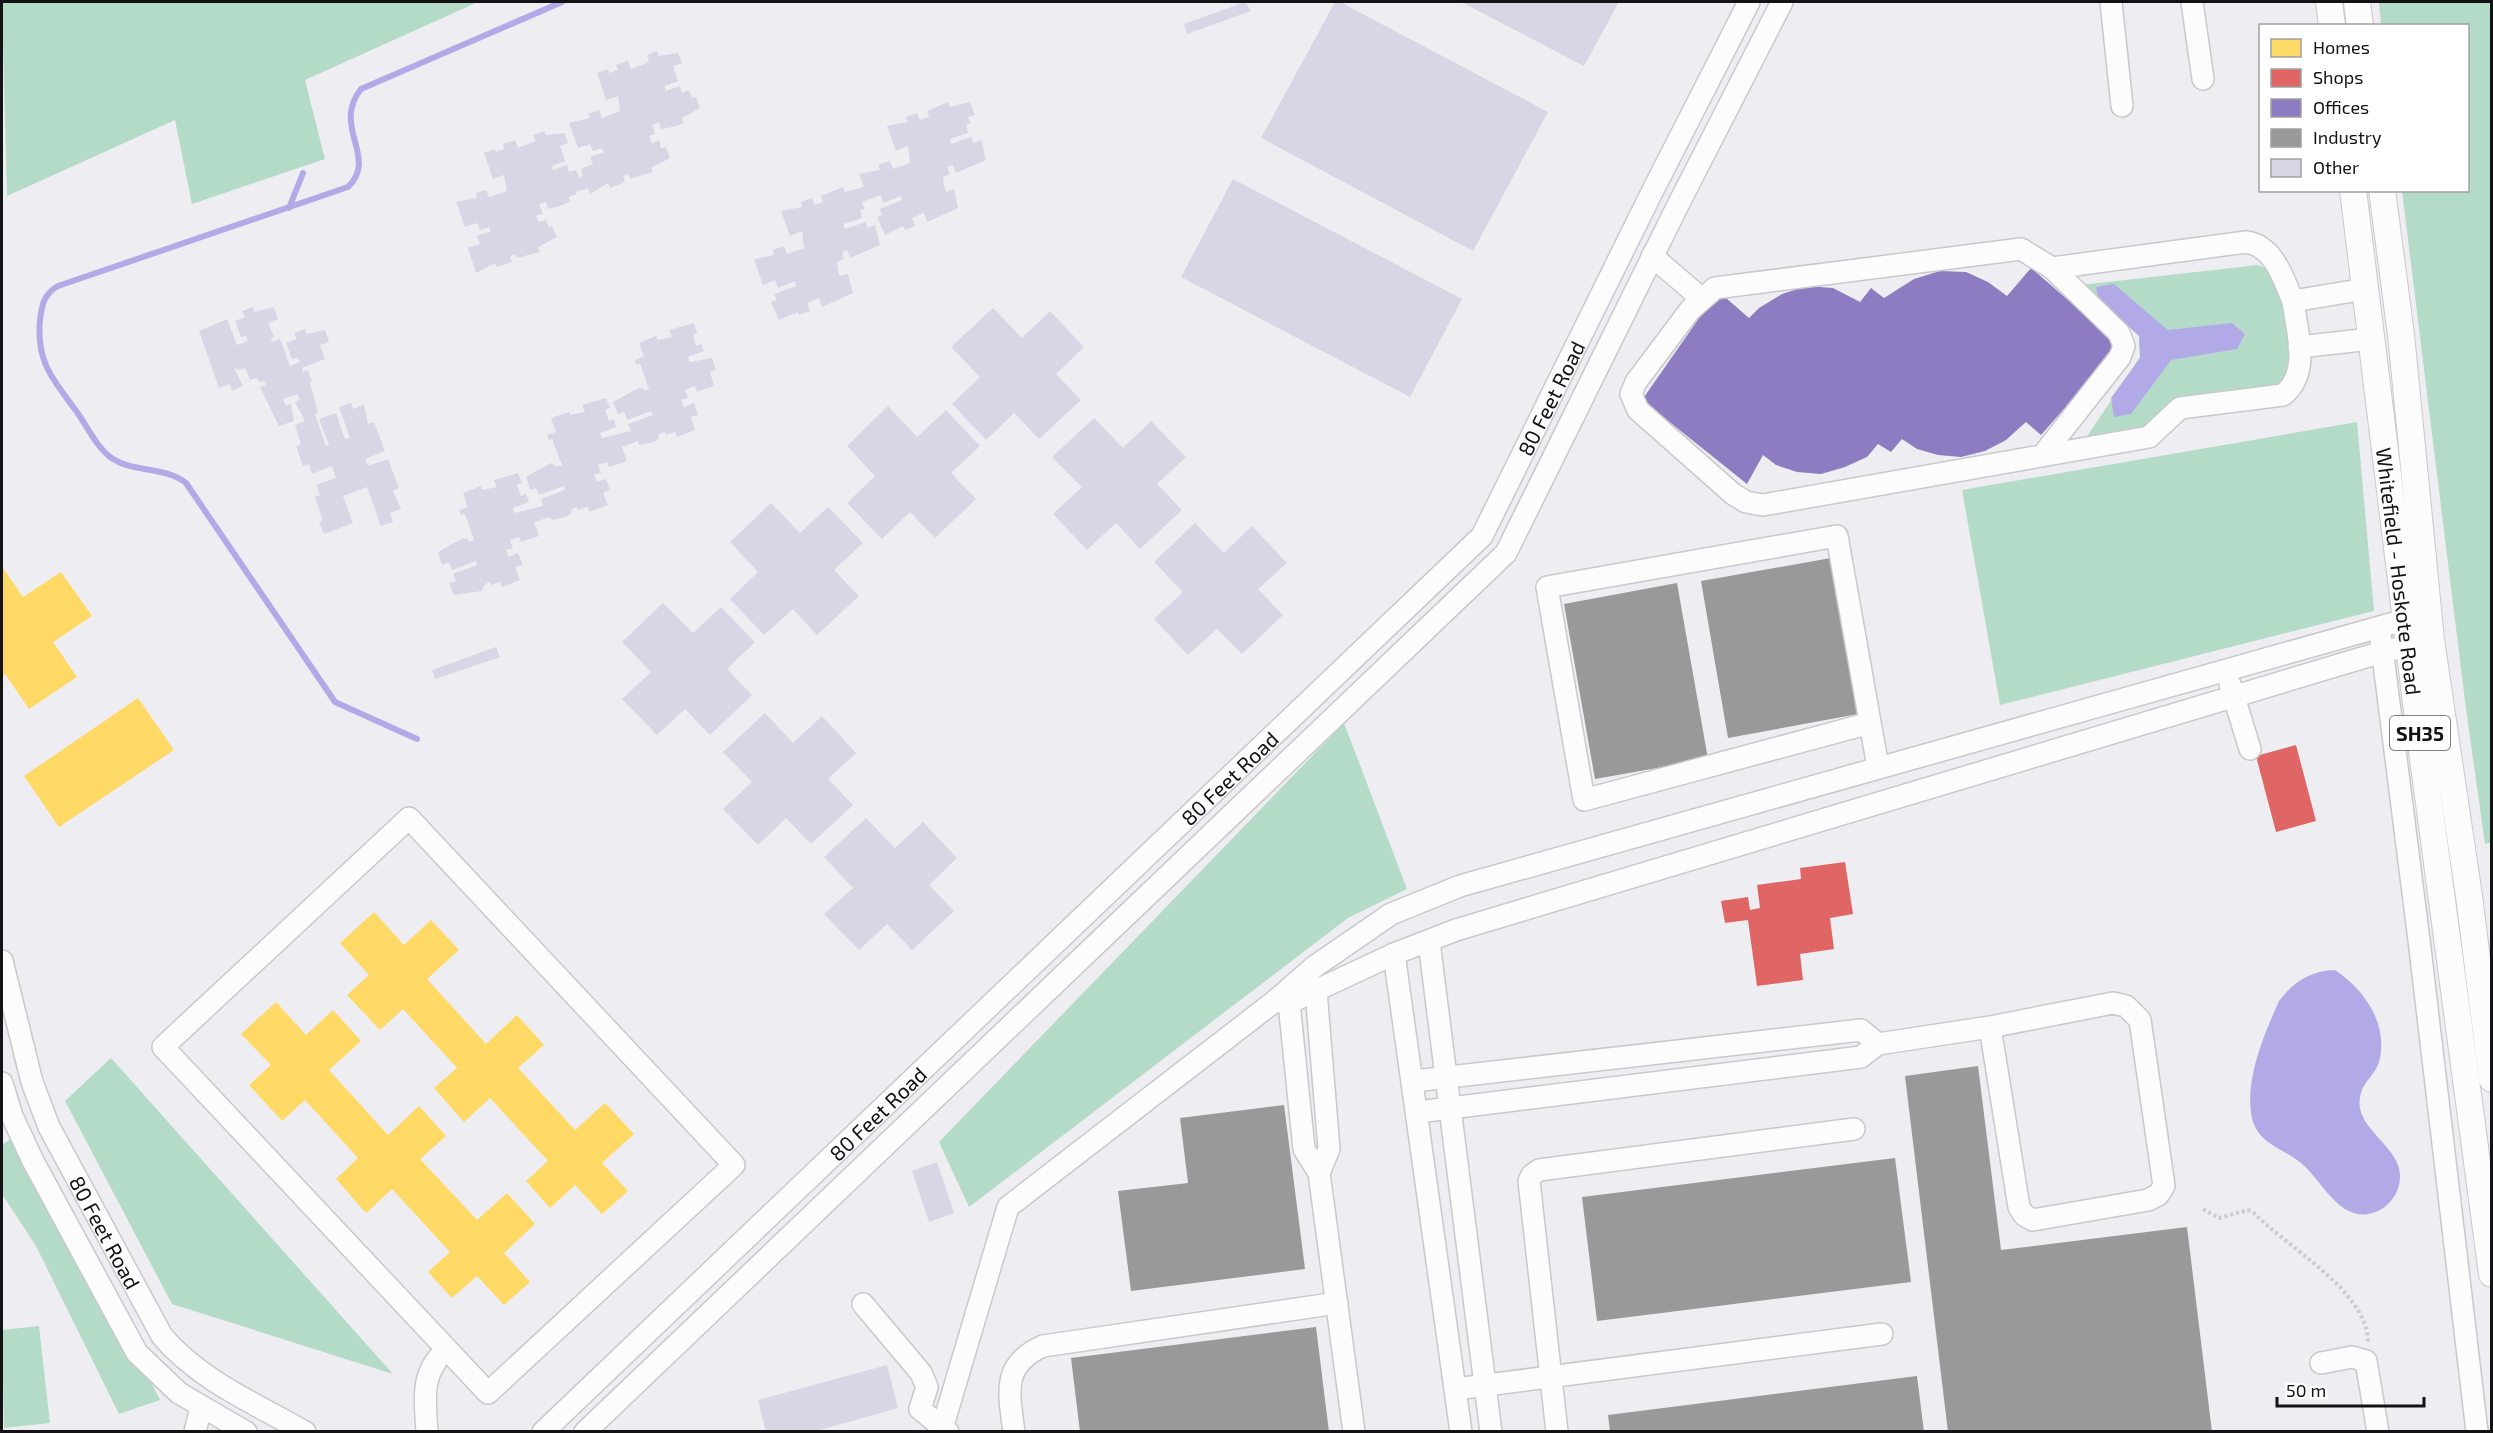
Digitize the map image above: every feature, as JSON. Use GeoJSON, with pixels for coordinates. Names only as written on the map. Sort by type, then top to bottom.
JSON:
{"type":"FeatureCollection","features":[{"type":"Feature","properties":{"kind":"main road"},"geometry":{"type":"LineString","coordinates":[[2329,2],[2332,24]]}},
{"type":"Feature","properties":{"kind":"main road"},"geometry":{"type":"LineString","coordinates":[[2357,2],[2360,24]]}},
{"type":"Feature","properties":{"kind":"main road","name":"Whitefield - Hoskote Road"},"geometry":{"type":"LineString","coordinates":[[2353,192],[2371,339],[2417,616],[2492,1274]]}},
{"type":"Feature","properties":{"kind":"main road","name":"Whitefield - Hoskote Road"},"geometry":{"type":"LineString","coordinates":[[2382,192],[2401,335],[2417,616]]}},
{"type":"Feature","properties":{"kind":"main road","name":"Whitefield - Hoskote Road"},"geometry":{"type":"LineString","coordinates":[[2420,642],[2469,896],[2492,1079]]}},
{"type":"Feature","properties":{"kind":"street","name":"80 Feet Road"},"geometry":{"type":"LineString","coordinates":[[543,1431],[1482,536],[1749,2]]}},
{"type":"Feature","properties":{"kind":"street","name":"80 Feet Road"},"geometry":{"type":"LineString","coordinates":[[585,1431],[1506,553],[1652,256],[1782,2]]}},
{"type":"Feature","properties":{"kind":"street"},"geometry":{"type":"LineString","coordinates":[[2111,2],[2122,106]]}},
{"type":"Feature","properties":{"kind":"street"},"geometry":{"type":"LineString","coordinates":[[2192,2],[2204,79]]}},
{"type":"Feature","properties":{"kind":"street"},"geometry":{"type":"LineString","coordinates":[[2042,456],[2120,357],[2124,346],[2120,333],[2052,268],[2021,249],[1715,288],[1701,298],[1636,382],[1631,394],[1638,410],[1733,494],[1746,501],[1763,505],[2042,456],[2149,437],[2180,408],[2283,395],[2295,385],[2300,371],[2293,300],[2280,271],[2268,253],[2257,243],[2246,242],[2052,268]]}},
{"type":"Feature","properties":{"kind":"street"},"geometry":{"type":"LineString","coordinates":[[1652,256],[1701,298]]}},
{"type":"Feature","properties":{"kind":"street"},"geometry":{"type":"LineString","coordinates":[[2293,300],[2365,289]]}},
{"type":"Feature","properties":{"kind":"street"},"geometry":{"type":"LineString","coordinates":[[2299,347],[2371,339]]}},
{"type":"Feature","properties":{"kind":"street"},"geometry":{"type":"LineString","coordinates":[[1870,723],[1584,800],[1547,587],[1837,536],[1878,767]]}},
{"type":"Feature","properties":{"kind":"street"},"geometry":{"type":"LineString","coordinates":[[863,1304],[921,1373],[927,1387],[920,1408],[944,1431],[1008,1207],[1282,1002],[1314,967],[1391,914],[1460,886],[2417,616]]}},
{"type":"Feature","properties":{"kind":"street"},"geometry":{"type":"LineString","coordinates":[[2379,626],[2477,1431]]}},
{"type":"Feature","properties":{"kind":"street"},"geometry":{"type":"LineString","coordinates":[[1282,1002],[1316,991],[1394,954],[1456,930],[2420,642]]}},
{"type":"Feature","properties":{"kind":"street"},"geometry":{"type":"LineString","coordinates":[[2225,669],[2250,749]]}},
{"type":"Feature","properties":{"kind":"street"},"geometry":{"type":"LineString","coordinates":[[409,818],[734,1165],[488,1393],[446,1350],[163,1047],[409,818]]}},
{"type":"Feature","properties":{"kind":"street"},"geometry":{"type":"LineString","coordinates":[[1429,942],[1491,1431]]}},
{"type":"Feature","properties":{"kind":"street"},"geometry":{"type":"LineString","coordinates":[[1394,954],[1414,1081],[1461,1431]]}},
{"type":"Feature","properties":{"kind":"street","name":"80 Feet Road"},"geometry":{"type":"LineString","coordinates":[[2,961],[32,1082],[49,1127],[162,1336],[183,1359],[209,1378],[305,1431]]}},
{"type":"Feature","properties":{"kind":"street"},"geometry":{"type":"LineString","coordinates":[[1316,991],[1329,1149],[1319,1173]]}},
{"type":"Feature","properties":{"kind":"street"},"geometry":{"type":"LineString","coordinates":[[1282,1002],[1304,1149],[1319,1173],[1354,1431]]}},
{"type":"Feature","properties":{"kind":"street"},"geometry":{"type":"LineString","coordinates":[[1418,1112],[1861,1057],[1878,1044],[1990,1027],[2113,1003],[2126,1006],[2140,1020],[2164,1186],[2158,1194],[2148,1200],[2033,1220],[2024,1215],[2019,1207],[1990,1027]]}},
{"type":"Feature","properties":{"kind":"street"},"geometry":{"type":"LineString","coordinates":[[1414,1081],[1861,1030],[1878,1044]]}},
{"type":"Feature","properties":{"kind":"street","name":"80 Feet Road"},"geometry":{"type":"LineString","coordinates":[[2,1083],[33,1161],[137,1353],[164,1381],[201,1407],[246,1431]]}},
{"type":"Feature","properties":{"kind":"street"},"geometry":{"type":"LineString","coordinates":[[1557,1431],[1528,1181],[1532,1174],[1539,1170],[1854,1129]]}},
{"type":"Feature","properties":{"kind":"street"},"geometry":{"type":"LineString","coordinates":[[1014,1431],[1008,1388],[1017,1363],[1029,1352],[1043,1346],[1337,1303]]}},
{"type":"Feature","properties":{"kind":"street"},"geometry":{"type":"LineString","coordinates":[[1456,1389],[1485,1387],[1550,1375],[1882,1334]]}},
{"type":"Feature","properties":{"kind":"street"},"geometry":{"type":"LineString","coordinates":[[427,1431],[425,1383],[433,1364],[446,1350]]}},
{"type":"Feature","properties":{"kind":"street"},"geometry":{"type":"LineString","coordinates":[[2321,1363],[2352,1357],[2366,1361],[2378,1431]]}},
{"type":"Feature","properties":{"kind":"street"},"geometry":{"type":"LineString","coordinates":[[195,1431],[201,1407]]}},
{"type":"Feature","properties":{"kind":"path"},"geometry":{"type":"LineString","coordinates":[[2203,1209],[2219,1218],[2248,1210],[2254,1213],[2324,1271],[2348,1299],[2364,1326],[2368,1339],[2366,1361]]}},
{"type":"Feature","properties":{"kind":"green space"},"geometry":{"type":"Polygon","coordinates":[[[2,2],[478,2],[305,80],[325,159],[192,204],[175,120],[7,196],[2,2]]]}},
{"type":"Feature","properties":{"kind":"green space"},"geometry":{"type":"Polygon","coordinates":[[[2379,2],[2491,2],[2492,842],[2485,844],[2466,709],[2402,192],[2469,192],[2469,24],[2381,24],[2379,2]]]}},
{"type":"Feature","properties":{"kind":"green space"},"geometry":{"type":"Polygon","coordinates":[[[2258,265],[2285,277],[2296,374],[2284,391],[2181,402],[2157,428],[2086,438],[2140,357],[2139,335],[2081,285],[2258,265]]]}},
{"type":"Feature","properties":{"kind":"green space"},"geometry":{"type":"Polygon","coordinates":[[[2357,422],[2374,611],[2000,705],[1962,490],[2357,422]]]}},
{"type":"Feature","properties":{"kind":"green space"},"geometry":{"type":"Polygon","coordinates":[[[1344,723],[1407,889],[1348,918],[969,1207],[939,1142],[1344,723]]]}},
{"type":"Feature","properties":{"kind":"green space"},"geometry":{"type":"Polygon","coordinates":[[[111,1058],[393,1374],[172,1304],[65,1101],[111,1058]]]}},
{"type":"Feature","properties":{"kind":"green space"},"geometry":{"type":"Polygon","coordinates":[[[17,1135],[85,1248],[160,1400],[119,1414],[36,1246],[2,1194],[2,1145],[17,1135]]]}},
{"type":"Feature","properties":{"kind":"green space"},"geometry":{"type":"Polygon","coordinates":[[[39,1326],[50,1423],[4,1428],[2,1330],[39,1326]]]}},
{"type":"Feature","properties":{"kind":"shaded area"},"geometry":{"type":"Polygon","coordinates":[[[2114,284],[2168,330],[2232,323],[2245,334],[2237,349],[2171,360],[2131,414],[2114,417],[2111,398],[2140,358],[2139,336],[2099,300],[2096,287],[2114,284]]]}},
{"type":"Feature","properties":{"kind":"shaded area"},"geometry":{"type":"Polygon","coordinates":[[[2335,970],[2365,998],[2377,1022],[2381,1035],[2379,1062],[2362,1089],[2360,1107],[2364,1119],[2396,1161],[2400,1174],[2398,1188],[2390,1202],[2378,1211],[2365,1214],[2354,1213],[2343,1208],[2301,1163],[2265,1140],[2255,1127],[2250,1103],[2257,1058],[2279,1001],[2304,978],[2318,972],[2335,970]]]}},
{"type":"Feature","properties":{"kind":"building: Homes"},"geometry":{"type":"Polygon","coordinates":[[[3,568],[23,597],[61,572],[92,616],[53,642],[77,677],[29,709],[5,674],[2,677],[3,568]]]}},
{"type":"Feature","properties":{"kind":"building: Homes"},"geometry":{"type":"Polygon","coordinates":[[[138,698],[174,750],[59,827],[24,776],[138,698]]]}},
{"type":"Feature","properties":{"kind":"building: Homes"},"geometry":{"type":"Polygon","coordinates":[[[374,912],[404,945],[431,920],[459,950],[427,979],[486,1044],[517,1015],[544,1045],[518,1068],[575,1130],[605,1103],[634,1134],[602,1163],[628,1191],[602,1214],[575,1185],[550,1208],[526,1181],[548,1161],[490,1098],[464,1122],[434,1088],[457,1068],[403,1009],[380,1030],[347,995],[369,975],[340,943],[374,912]]]}},
{"type":"Feature","properties":{"kind":"building: Homes"},"geometry":{"type":"Polygon","coordinates":[[[276,1002],[306,1035],[333,1010],[361,1041],[329,1070],[388,1135],[419,1106],[446,1136],[420,1159],[477,1220],[507,1193],[535,1224],[504,1253],[530,1282],[504,1305],[477,1276],[452,1298],[428,1272],[450,1252],[392,1189],[366,1213],[336,1179],[358,1158],[305,1100],[282,1121],[249,1085],[271,1065],[241,1034],[276,1002]]]}},
{"type":"Feature","properties":{"kind":"building: Shops"},"geometry":{"type":"Polygon","coordinates":[[[2296,745],[2316,821],[2276,832],[2256,756],[2296,745]]]}},
{"type":"Feature","properties":{"kind":"building: Shops"},"geometry":{"type":"Polygon","coordinates":[[[1845,862],[1853,914],[1830,918],[1834,949],[1800,954],[1803,980],[1757,986],[1748,920],[1725,923],[1721,901],[1748,897],[1750,910],[1760,908],[1757,885],[1801,879],[1800,868],[1845,862]]]}},
{"type":"Feature","properties":{"kind":"building: Offices"},"geometry":{"type":"Polygon","coordinates":[[[2031,268],[2120,345],[2041,435],[2026,422],[2006,440],[1985,451],[1961,457],[1938,455],[1917,449],[1902,439],[1891,452],[1878,444],[1867,457],[1821,474],[1797,472],[1776,465],[1763,455],[1747,484],[1642,400],[1718,291],[1749,318],[1759,308],[1782,294],[1807,286],[1833,288],[1860,302],[1871,288],[1884,298],[1914,279],[1940,271],[1966,272],[1988,282],[2007,296],[2031,268]]]}},
{"type":"Feature","properties":{"kind":"building: Industry"},"geometry":{"type":"Polygon","coordinates":[[[1831,558],[1858,714],[1728,738],[1701,581],[1831,558]]]}},
{"type":"Feature","properties":{"kind":"building: Industry"},"geometry":{"type":"Polygon","coordinates":[[[1677,583],[1708,759],[1595,779],[1564,604],[1677,583]]]}},
{"type":"Feature","properties":{"kind":"building: Industry"},"geometry":{"type":"Polygon","coordinates":[[[1978,1066],[2001,1250],[2187,1227],[2212,1432],[1948,1432],[1905,1076],[1978,1066]]]}},
{"type":"Feature","properties":{"kind":"building: Industry"},"geometry":{"type":"Polygon","coordinates":[[[1284,1105],[1305,1269],[1131,1291],[1118,1191],[1188,1183],[1180,1118],[1284,1105]]]}},
{"type":"Feature","properties":{"kind":"building: Industry"},"geometry":{"type":"Polygon","coordinates":[[[1895,1158],[1911,1282],[1597,1321],[1582,1197],[1895,1158]]]}},
{"type":"Feature","properties":{"kind":"building: Industry"},"geometry":{"type":"Polygon","coordinates":[[[1316,1327],[1329,1432],[1080,1432],[1071,1358],[1316,1327]]]}},
{"type":"Feature","properties":{"kind":"building: Industry"},"geometry":{"type":"Polygon","coordinates":[[[1917,1376],[1924,1432],[1610,1432],[1608,1415],[1917,1376]]]}},
{"type":"Feature","properties":{"kind":"building: Other"},"geometry":{"type":"Polygon","coordinates":[[[1245,2],[1251,11],[1187,34],[1184,24],[1245,2]]]}},
{"type":"Feature","properties":{"kind":"building: Other"},"geometry":{"type":"Polygon","coordinates":[[[1335,2],[1340,2],[1548,112],[1473,251],[1261,138],[1335,2]]]}},
{"type":"Feature","properties":{"kind":"building: Other"},"geometry":{"type":"Polygon","coordinates":[[[1461,2],[1619,2],[1584,66],[1461,2]]]}},
{"type":"Feature","properties":{"kind":"building: Other"},"geometry":{"type":"Polygon","coordinates":[[[657,51],[659,56],[678,53],[682,63],[673,66],[678,81],[665,86],[666,91],[680,86],[682,93],[689,90],[692,98],[696,97],[700,108],[682,118],[684,123],[673,127],[661,129],[659,122],[652,125],[655,134],[649,136],[652,143],[659,140],[661,148],[666,147],[670,158],[651,168],[653,172],[630,179],[628,174],[623,176],[625,182],[610,188],[608,183],[590,194],[588,188],[576,192],[577,194],[569,197],[570,202],[560,206],[548,209],[546,202],[539,204],[543,214],[536,216],[539,222],[546,220],[557,237],[538,247],[540,252],[517,258],[515,254],[510,256],[512,262],[497,267],[495,263],[476,273],[468,248],[480,244],[477,236],[491,231],[489,227],[480,230],[477,223],[465,227],[456,202],[477,198],[476,193],[486,190],[489,197],[507,191],[504,175],[493,179],[484,153],[504,149],[503,144],[515,140],[518,148],[536,141],[533,135],[544,131],[546,135],[565,133],[568,143],[560,146],[565,161],[552,166],[553,170],[567,165],[569,172],[576,170],[579,177],[583,176],[581,169],[593,164],[590,157],[604,152],[602,148],[593,151],[590,144],[578,148],[569,123],[590,118],[588,114],[599,110],[602,118],[620,111],[618,96],[606,100],[597,73],[608,69],[609,73],[618,70],[616,65],[628,61],[631,69],[649,62],[647,55],[657,51]]]}},
{"type":"Feature","properties":{"kind":"building: Other"},"geometry":{"type":"Polygon","coordinates":[[[948,102],[950,107],[970,102],[975,115],[968,117],[971,123],[966,125],[968,133],[950,139],[951,144],[971,137],[974,143],[981,140],[986,160],[956,173],[953,165],[947,167],[950,174],[943,177],[944,186],[946,192],[954,189],[958,208],[927,222],[924,213],[912,218],[915,226],[905,230],[903,226],[885,235],[877,217],[882,215],[880,209],[902,200],[901,196],[883,203],[881,195],[862,202],[865,209],[860,210],[862,218],[844,224],[845,229],[865,222],[868,228],[875,225],[880,245],[850,258],[847,250],[842,252],[844,259],[837,262],[838,271],[840,276],[848,274],[853,293],[822,307],[819,298],[807,303],[810,311],[799,315],[798,312],[779,320],[771,302],[777,300],[774,294],[796,286],[795,281],[778,288],[775,280],[763,285],[754,259],[774,255],[773,250],[784,246],[787,254],[804,248],[802,231],[790,236],[781,211],[802,207],[801,202],[812,198],[814,205],[823,202],[821,196],[843,187],[845,192],[864,187],[859,174],[880,170],[878,165],[890,161],[893,169],[910,163],[908,146],[896,151],[887,126],[908,122],[906,117],[917,113],[920,120],[929,117],[927,111],[948,102]]]}},
{"type":"Feature","properties":{"kind":"building: Other"},"geometry":{"type":"Polygon","coordinates":[[[1233,179],[1462,299],[1410,397],[1181,277],[1233,179]]]}},
{"type":"Feature","properties":{"kind":"building: Other"},"geometry":{"type":"Polygon","coordinates":[[[253,307],[254,312],[274,307],[278,319],[268,323],[274,337],[271,339],[272,342],[280,339],[290,366],[300,362],[298,358],[292,359],[286,343],[297,339],[294,333],[305,329],[307,334],[325,330],[329,342],[320,345],[325,359],[302,368],[303,372],[308,370],[312,382],[310,383],[318,412],[315,414],[326,446],[329,445],[319,419],[336,413],[345,439],[350,438],[339,407],[351,403],[353,409],[364,405],[368,424],[374,422],[385,451],[365,459],[368,466],[388,459],[399,488],[393,491],[401,509],[390,513],[393,522],[381,526],[367,487],[343,496],[353,523],[324,534],[319,522],[323,521],[315,497],[320,495],[316,485],[336,478],[332,466],[312,474],[309,464],[303,466],[296,446],[301,444],[295,425],[305,421],[295,402],[300,400],[297,394],[283,399],[286,405],[291,404],[294,421],[279,426],[260,387],[266,385],[264,381],[259,382],[257,378],[250,380],[245,368],[238,370],[234,368],[243,386],[232,391],[230,384],[219,388],[199,331],[227,319],[237,345],[248,341],[246,336],[241,337],[235,321],[245,317],[242,311],[253,307]]]}},
{"type":"Feature","properties":{"kind":"building: Other"},"geometry":{"type":"Polygon","coordinates":[[[993,308],[1022,338],[1050,311],[1084,347],[1056,374],[1081,400],[1039,439],[1014,413],[986,440],[952,404],[980,377],[951,347],[993,308]]]}},
{"type":"Feature","properties":{"kind":"building: Other"},"geometry":{"type":"Polygon","coordinates":[[[694,323],[697,333],[693,335],[696,346],[701,344],[704,351],[688,357],[690,362],[712,358],[716,370],[710,372],[714,386],[697,392],[695,386],[685,390],[688,398],[681,400],[684,407],[694,403],[698,415],[691,417],[695,430],[677,437],[675,432],[666,435],[665,432],[659,434],[658,440],[650,443],[639,445],[638,441],[622,447],[627,461],[609,467],[607,462],[598,465],[601,473],[594,475],[597,482],[606,479],[610,490],[603,493],[608,505],[589,512],[588,507],[578,510],[577,507],[572,509],[570,515],[562,518],[552,520],[550,517],[534,522],[539,536],[521,542],[519,537],[510,540],[513,548],[506,550],[509,557],[518,553],[523,565],[515,567],[520,580],[502,587],[500,582],[491,585],[489,582],[484,585],[482,591],[454,595],[449,583],[456,581],[453,574],[477,565],[476,561],[452,570],[449,562],[442,565],[438,552],[463,538],[468,539],[469,542],[474,540],[465,514],[461,515],[459,510],[468,507],[463,493],[481,486],[482,490],[497,487],[494,480],[518,473],[522,483],[517,485],[521,496],[526,494],[529,502],[513,508],[514,513],[543,506],[541,499],[565,490],[564,486],[539,495],[536,488],[530,490],[526,477],[551,463],[557,467],[562,465],[552,439],[549,440],[547,435],[556,432],[551,418],[569,412],[570,415],[585,412],[582,405],[606,398],[610,408],[605,410],[609,421],[614,419],[616,427],[600,433],[602,438],[631,431],[628,424],[653,415],[651,411],[627,420],[624,412],[618,414],[613,402],[639,388],[645,391],[649,389],[640,364],[636,365],[635,360],[644,356],[639,343],[656,336],[658,340],[672,337],[669,330],[694,323]]]}},
{"type":"Feature","properties":{"kind":"building: Other"},"geometry":{"type":"Polygon","coordinates":[[[888,406],[917,437],[946,410],[980,446],[951,473],[976,499],[935,538],[910,512],[882,539],[847,503],[875,476],[847,446],[888,406]]]}},
{"type":"Feature","properties":{"kind":"building: Other"},"geometry":{"type":"Polygon","coordinates":[[[1094,418],[1123,448],[1151,421],[1186,457],[1157,484],[1182,510],[1140,549],[1116,523],[1087,550],[1053,514],[1082,487],[1052,457],[1094,418]]]}},
{"type":"Feature","properties":{"kind":"building: Other"},"geometry":{"type":"Polygon","coordinates":[[[771,503],[800,533],[828,507],[863,543],[834,570],[859,596],[817,635],[793,609],[764,635],[730,599],[758,572],[730,542],[771,503]]]}},
{"type":"Feature","properties":{"kind":"building: Other"},"geometry":{"type":"Polygon","coordinates":[[[1195,523],[1224,553],[1252,526],[1287,563],[1258,589],[1283,615],[1242,654],[1217,629],[1188,655],[1154,619],[1183,592],[1154,562],[1195,523]]]}},
{"type":"Feature","properties":{"kind":"building: Other"},"geometry":{"type":"Polygon","coordinates":[[[663,603],[693,633],[721,607],[755,642],[727,669],[752,695],[710,735],[685,709],[657,735],[622,699],[651,672],[622,642],[663,603]]]}},
{"type":"Feature","properties":{"kind":"building: Other"},"geometry":{"type":"Polygon","coordinates":[[[496,647],[500,657],[435,679],[432,670],[496,647]]]}},
{"type":"Feature","properties":{"kind":"building: Other"},"geometry":{"type":"Polygon","coordinates":[[[765,713],[793,743],[822,716],[856,753],[828,779],[853,805],[811,844],[786,818],[758,845],[723,809],[752,782],[723,752],[765,713]]]}},
{"type":"Feature","properties":{"kind":"building: Other"},"geometry":{"type":"Polygon","coordinates":[[[866,818],[895,848],[923,822],[957,858],[929,885],[954,911],[912,950],[887,924],[859,950],[824,914],[853,888],[824,857],[866,818]]]}},
{"type":"Feature","properties":{"kind":"building: Other"},"geometry":{"type":"Polygon","coordinates":[[[937,1162],[954,1213],[929,1222],[912,1171],[937,1162]]]}},
{"type":"Feature","properties":{"kind":"building: Other"},"geometry":{"type":"Polygon","coordinates":[[[887,1365],[898,1408],[813,1432],[766,1432],[758,1400],[887,1365]]]}},
{"type":"Feature","properties":{"kind":"waterway"},"geometry":{"type":"LineString","coordinates":[[417,739],[335,702],[186,483],[168,474],[122,463],[103,450],[55,382],[44,361],[40,336],[42,309],[44,300],[58,286],[348,187],[356,176],[359,164],[351,116],[353,103],[361,89],[562,2]]}},
{"type":"Feature","properties":{"kind":"waterway"},"geometry":{"type":"LineString","coordinates":[[289,208],[303,173]]}}]}
